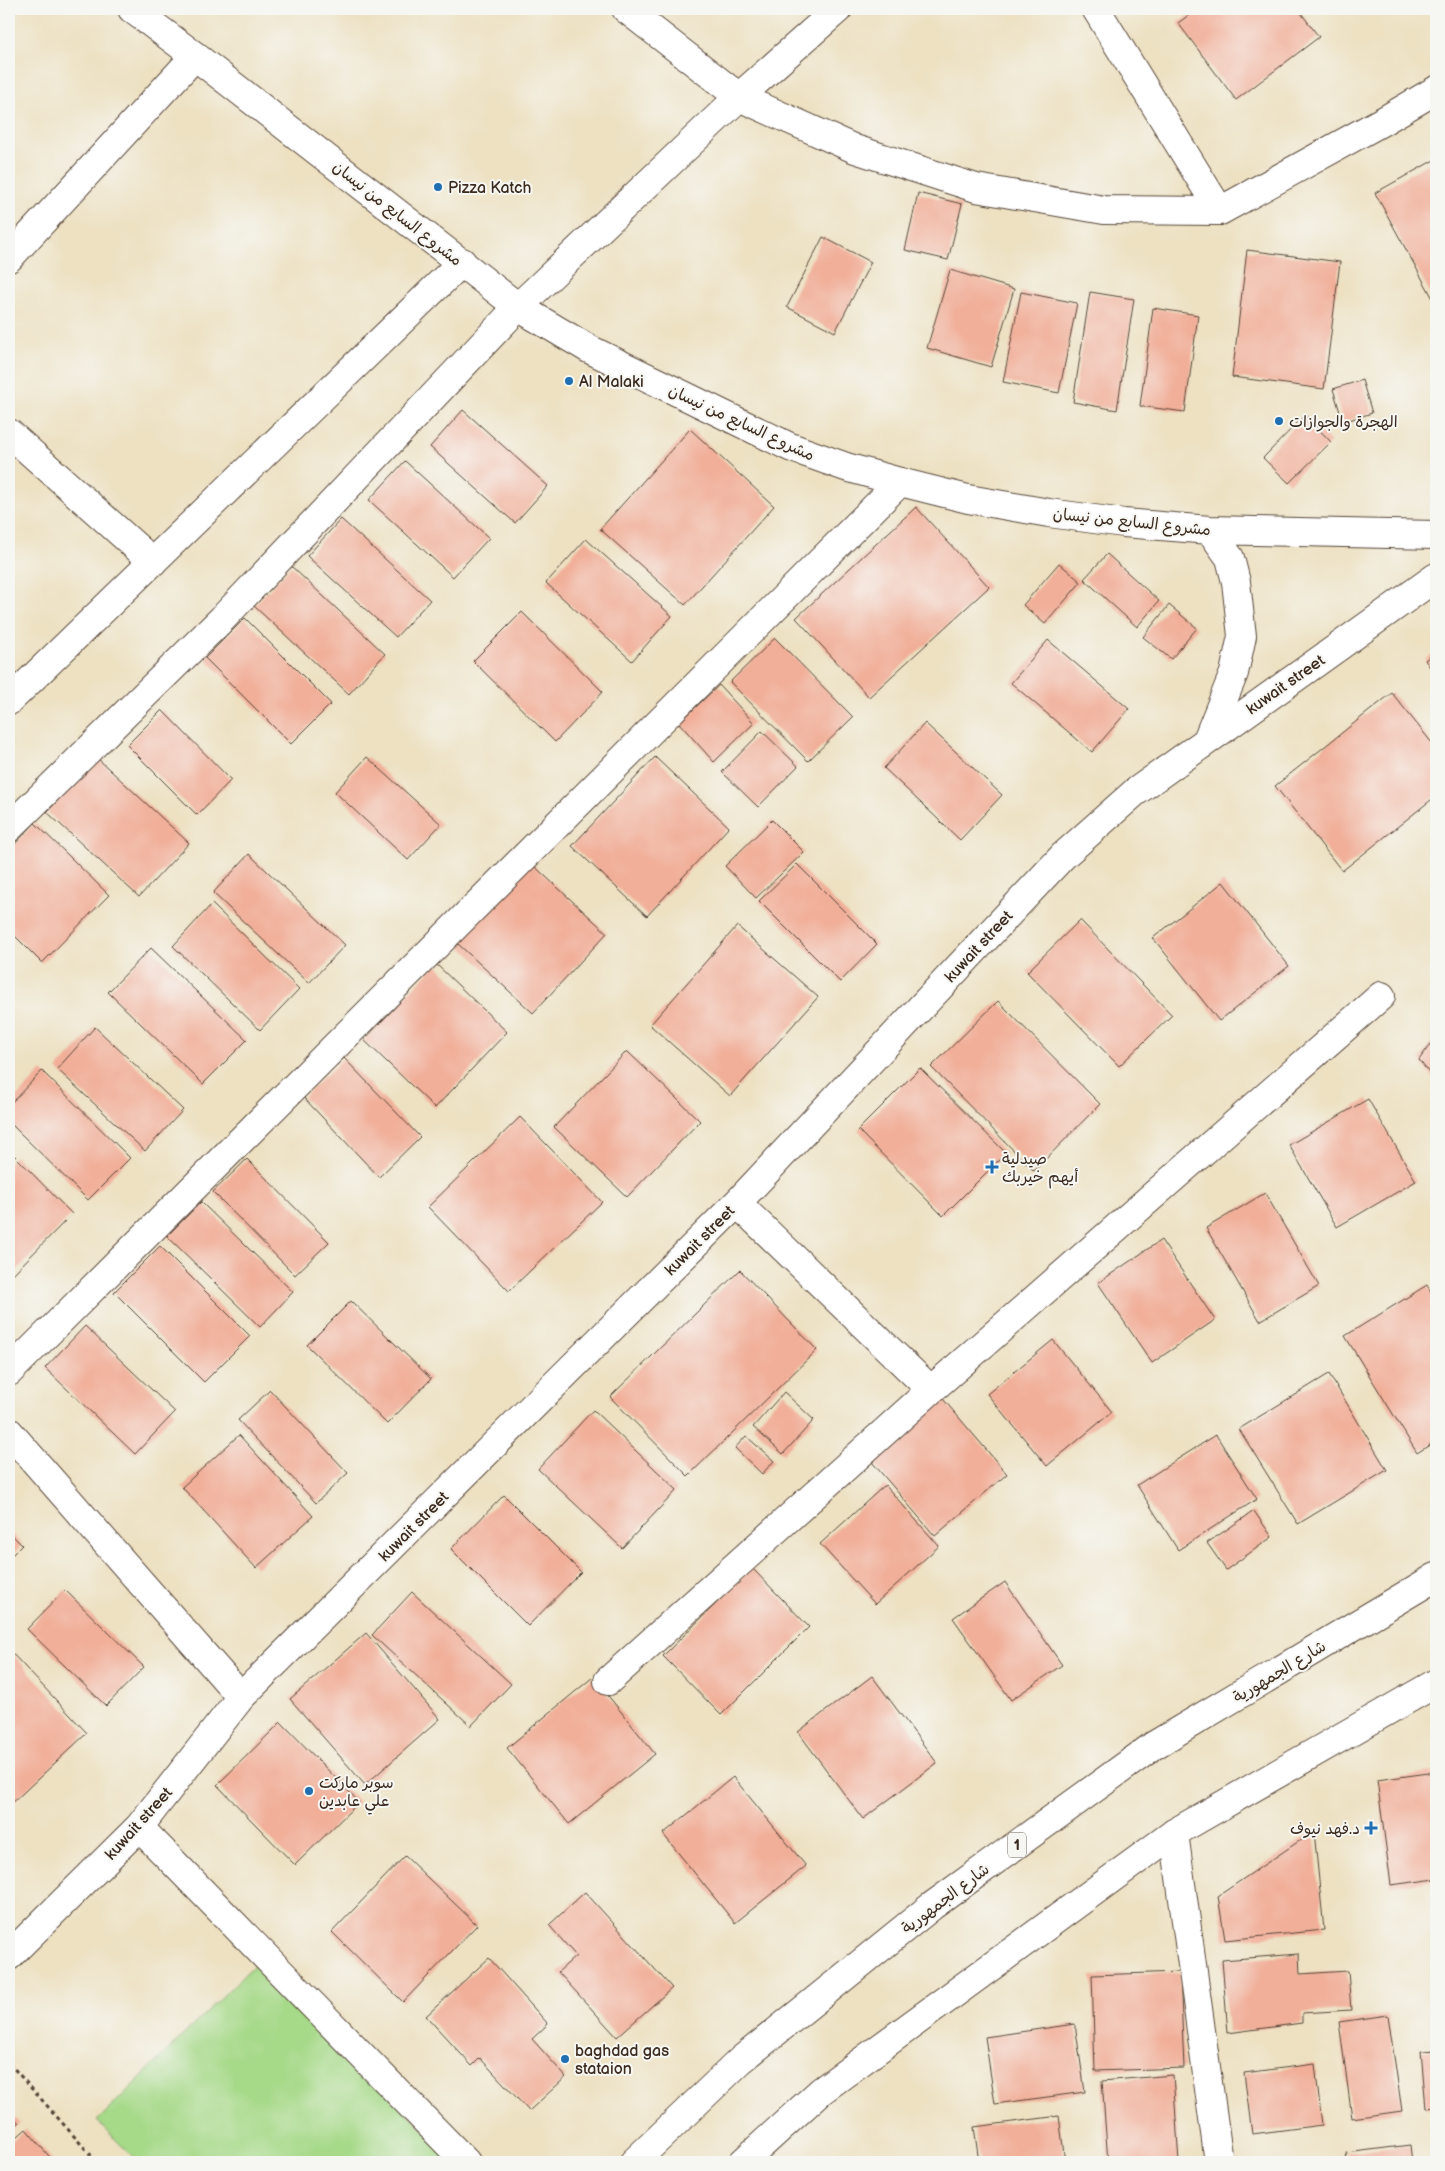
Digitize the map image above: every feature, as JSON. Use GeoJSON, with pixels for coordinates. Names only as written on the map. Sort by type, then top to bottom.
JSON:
{"type":"FeatureCollection","features":[{"type":"Feature","properties":{"kind":"street","name":"مشروع السابع من نيسان"},"geometry":{"type":"LineString","coordinates":[[132,9],[518,307],[589,349],[790,447],[846,467],[900,482],[968,499],[1049,513],[1124,523],[1210,530],[1436,535]]}},
{"type":"Feature","properties":{"kind":"street"},"geometry":{"type":"LineString","coordinates":[[626,9],[739,97],[855,149],[976,188],[1104,210],[1220,211],[1383,122],[1436,90]]}},
{"type":"Feature","properties":{"kind":"street"},"geometry":{"type":"LineString","coordinates":[[9,828],[222,619],[518,307],[739,97],[838,9]]}},
{"type":"Feature","properties":{"kind":"street"},"geometry":{"type":"LineString","coordinates":[[1096,9],[1220,211]]}},
{"type":"Feature","properties":{"kind":"street"},"geometry":{"type":"LineString","coordinates":[[9,258],[195,56]]}},
{"type":"Feature","properties":{"kind":"street"},"geometry":{"type":"LineString","coordinates":[[9,701],[462,262]]}},
{"type":"Feature","properties":{"kind":"street"},"geometry":{"type":"LineString","coordinates":[[9,433],[153,562]]}},
{"type":"Feature","properties":{"kind":"street"},"geometry":{"type":"LineString","coordinates":[[9,1372],[900,482]]}},
{"type":"Feature","properties":{"kind":"street"},"geometry":{"type":"LineString","coordinates":[[1207,740],[1234,673],[1242,636],[1236,582],[1230,558],[1210,530]]}},
{"type":"Feature","properties":{"kind":"street","name":"kuwait street"},"geometry":{"type":"LineString","coordinates":[[9,1956],[139,1827],[242,1697],[737,1203],[1063,856],[1134,793],[1436,577]]}},
{"type":"Feature","properties":{"kind":"street"},"geometry":{"type":"LineString","coordinates":[[608,1681],[931,1390],[1381,996]]}},
{"type":"Feature","properties":{"kind":"street"},"geometry":{"type":"LineString","coordinates":[[737,1203],[931,1390]]}},
{"type":"Feature","properties":{"kind":"street"},"geometry":{"type":"LineString","coordinates":[[9,1432],[242,1697]]}},
{"type":"Feature","properties":{"kind":"street","name":"شارع الجمهورية"},"geometry":{"type":"LineString","coordinates":[[634,2162],[741,2060],[940,1900],[1153,1746],[1436,1576]]}},
{"type":"Feature","properties":{"kind":"street"},"geometry":{"type":"LineString","coordinates":[[743,2162],[821,2091],[1174,1833],[1436,1683]]}},
{"type":"Feature","properties":{"kind":"street"},"geometry":{"type":"LineString","coordinates":[[139,1827],[466,2162]]}},
{"type":"Feature","properties":{"kind":"street"},"geometry":{"type":"LineString","coordinates":[[1174,1833],[1219,2162]]}},
{"type":"Feature","properties":{"kind":"path"},"geometry":{"type":"LineString","coordinates":[[9,2063],[97,2162]]}},
{"type":"Feature","properties":{"kind":"green space"},"geometry":{"type":"Polygon","coordinates":[[[258,1961],[456,2162],[138,2162],[97,2121],[258,1961]]]}},
{"type":"Feature","properties":{"kind":"building"},"geometry":{"type":"Polygon","coordinates":[[[1197,9],[1298,9],[1319,37],[1236,100],[1178,23],[1197,9]]]}},
{"type":"Feature","properties":{"kind":"building"},"geometry":{"type":"Polygon","coordinates":[[[1436,159],[1436,304],[1375,193],[1436,159]]]}},
{"type":"Feature","properties":{"kind":"building"},"geometry":{"type":"Polygon","coordinates":[[[918,193],[962,204],[948,260],[905,250],[918,193]]]}},
{"type":"Feature","properties":{"kind":"building"},"geometry":{"type":"Polygon","coordinates":[[[823,237],[871,262],[835,332],[787,307],[823,237]]]}},
{"type":"Feature","properties":{"kind":"building"},"geometry":{"type":"Polygon","coordinates":[[[1247,250],[1340,262],[1324,389],[1232,377],[1247,250]]]}},
{"type":"Feature","properties":{"kind":"building"},"geometry":{"type":"Polygon","coordinates":[[[950,270],[1014,289],[991,367],[927,348],[950,270]]]}},
{"type":"Feature","properties":{"kind":"building"},"geometry":{"type":"Polygon","coordinates":[[[1021,292],[1077,303],[1059,393],[1003,382],[1021,292]]]}},
{"type":"Feature","properties":{"kind":"building"},"geometry":{"type":"Polygon","coordinates":[[[1090,292],[1134,299],[1117,410],[1073,402],[1090,292]]]}},
{"type":"Feature","properties":{"kind":"building"},"geometry":{"type":"Polygon","coordinates":[[[1153,308],[1198,315],[1185,412],[1140,406],[1153,308]]]}},
{"type":"Feature","properties":{"kind":"building"},"geometry":{"type":"Polygon","coordinates":[[[1362,380],[1372,413],[1343,422],[1333,389],[1362,380]]]}},
{"type":"Feature","properties":{"kind":"building"},"geometry":{"type":"Polygon","coordinates":[[[463,410],[548,486],[515,523],[430,447],[463,410]]]}},
{"type":"Feature","properties":{"kind":"building"},"geometry":{"type":"Polygon","coordinates":[[[1305,415],[1331,442],[1289,483],[1263,458],[1305,415]]]}},
{"type":"Feature","properties":{"kind":"building"},"geometry":{"type":"Polygon","coordinates":[[[690,429],[774,506],[685,605],[600,529],[690,429]]]}},
{"type":"Feature","properties":{"kind":"building"},"geometry":{"type":"Polygon","coordinates":[[[405,461],[489,538],[453,577],[369,500],[405,461]]]}},
{"type":"Feature","properties":{"kind":"building"},"geometry":{"type":"Polygon","coordinates":[[[916,507],[989,587],[869,697],[796,618],[916,507]]]}},
{"type":"Feature","properties":{"kind":"building"},"geometry":{"type":"Polygon","coordinates":[[[341,519],[430,600],[396,637],[307,556],[341,519]]]}},
{"type":"Feature","properties":{"kind":"building"},"geometry":{"type":"Polygon","coordinates":[[[586,539],[672,616],[632,661],[546,583],[586,539]]]}},
{"type":"Feature","properties":{"kind":"building"},"geometry":{"type":"Polygon","coordinates":[[[1107,554],[1159,601],[1137,627],[1084,579],[1107,554]]]}},
{"type":"Feature","properties":{"kind":"building"},"geometry":{"type":"Polygon","coordinates":[[[1059,563],[1081,582],[1045,624],[1023,605],[1059,563]]]}},
{"type":"Feature","properties":{"kind":"building"},"geometry":{"type":"Polygon","coordinates":[[[291,566],[385,654],[349,694],[254,606],[291,566]]]}},
{"type":"Feature","properties":{"kind":"building"},"geometry":{"type":"Polygon","coordinates":[[[1169,605],[1197,628],[1171,659],[1143,637],[1169,605]]]}},
{"type":"Feature","properties":{"kind":"building"},"geometry":{"type":"Polygon","coordinates":[[[522,612],[603,692],[555,742],[473,661],[522,612]]]}},
{"type":"Feature","properties":{"kind":"building"},"geometry":{"type":"Polygon","coordinates":[[[245,618],[331,704],[291,744],[205,658],[245,618]]]}},
{"type":"Feature","properties":{"kind":"building"},"geometry":{"type":"Polygon","coordinates":[[[775,638],[853,717],[808,761],[730,682],[775,638]]]}},
{"type":"Feature","properties":{"kind":"building"},"geometry":{"type":"Polygon","coordinates":[[[1048,640],[1129,709],[1092,752],[1011,683],[1048,640]]]}},
{"type":"Feature","properties":{"kind":"building"},"geometry":{"type":"Polygon","coordinates":[[[1436,652],[1436,676],[1425,660],[1436,652]]]}},
{"type":"Feature","properties":{"kind":"building"},"geometry":{"type":"Polygon","coordinates":[[[719,685],[754,723],[714,762],[679,723],[719,685]]]}},
{"type":"Feature","properties":{"kind":"building"},"geometry":{"type":"Polygon","coordinates":[[[1392,693],[1436,748],[1436,796],[1342,871],[1275,786],[1392,693]]]}},
{"type":"Feature","properties":{"kind":"building"},"geometry":{"type":"Polygon","coordinates":[[[162,710],[231,780],[197,815],[127,745],[162,710]]]}},
{"type":"Feature","properties":{"kind":"building"},"geometry":{"type":"Polygon","coordinates":[[[925,723],[1002,795],[960,840],[884,768],[925,723]]]}},
{"type":"Feature","properties":{"kind":"building"},"geometry":{"type":"Polygon","coordinates":[[[762,731],[798,766],[758,807],[722,772],[762,731]]]}},
{"type":"Feature","properties":{"kind":"building"},"geometry":{"type":"Polygon","coordinates":[[[367,757],[441,824],[408,860],[335,792],[367,757]]]}},
{"type":"Feature","properties":{"kind":"building"},"geometry":{"type":"Polygon","coordinates":[[[655,757],[729,827],[647,916],[572,846],[655,757]]]}},
{"type":"Feature","properties":{"kind":"building"},"geometry":{"type":"Polygon","coordinates":[[[97,758],[189,843],[139,897],[47,812],[97,758]]]}},
{"type":"Feature","properties":{"kind":"building"},"geometry":{"type":"Polygon","coordinates":[[[772,820],[804,852],[756,898],[725,866],[772,820]]]}},
{"type":"Feature","properties":{"kind":"building"},"geometry":{"type":"Polygon","coordinates":[[[35,823],[109,895],[42,963],[9,930],[9,850],[35,823]]]}},
{"type":"Feature","properties":{"kind":"building"},"geometry":{"type":"Polygon","coordinates":[[[249,854],[345,945],[309,983],[213,893],[249,854]]]}},
{"type":"Feature","properties":{"kind":"building"},"geometry":{"type":"Polygon","coordinates":[[[531,863],[607,933],[533,1013],[457,943],[531,863]]]}},
{"type":"Feature","properties":{"kind":"building"},"geometry":{"type":"Polygon","coordinates":[[[797,864],[877,944],[840,982],[759,901],[797,864]]]}},
{"type":"Feature","properties":{"kind":"building"},"geometry":{"type":"Polygon","coordinates":[[[1223,882],[1289,966],[1219,1021],[1153,938],[1223,882]]]}},
{"type":"Feature","properties":{"kind":"building"},"geometry":{"type":"Polygon","coordinates":[[[212,904],[299,989],[260,1030],[173,946],[212,904]]]}},
{"type":"Feature","properties":{"kind":"building"},"geometry":{"type":"Polygon","coordinates":[[[1080,920],[1172,1015],[1119,1066],[1027,972],[1080,920]]]}},
{"type":"Feature","properties":{"kind":"building"},"geometry":{"type":"Polygon","coordinates":[[[737,926],[818,997],[730,1096],[650,1025],[737,926]]]}},
{"type":"Feature","properties":{"kind":"building"},"geometry":{"type":"Polygon","coordinates":[[[151,948],[247,1040],[203,1084],[108,992],[151,948]]]}},
{"type":"Feature","properties":{"kind":"building"},"geometry":{"type":"Polygon","coordinates":[[[436,964],[507,1032],[435,1108],[364,1040],[436,964]]]}},
{"type":"Feature","properties":{"kind":"building"},"geometry":{"type":"Polygon","coordinates":[[[998,1001],[1100,1104],[1034,1171],[931,1067],[998,1001]]]}},
{"type":"Feature","properties":{"kind":"building"},"geometry":{"type":"Polygon","coordinates":[[[95,1027],[183,1110],[145,1151],[57,1069],[95,1027]]]}},
{"type":"Feature","properties":{"kind":"building"},"geometry":{"type":"Polygon","coordinates":[[[1436,1036],[1436,1082],[1419,1060],[1436,1036]]]}},
{"type":"Feature","properties":{"kind":"building"},"geometry":{"type":"Polygon","coordinates":[[[627,1051],[700,1121],[627,1197],[554,1127],[627,1051]]]}},
{"type":"Feature","properties":{"kind":"building"},"geometry":{"type":"Polygon","coordinates":[[[344,1058],[420,1137],[379,1177],[303,1097],[344,1058]]]}},
{"type":"Feature","properties":{"kind":"building"},"geometry":{"type":"Polygon","coordinates":[[[920,1068],[1006,1153],[943,1216],[858,1130],[920,1068]]]}},
{"type":"Feature","properties":{"kind":"building"},"geometry":{"type":"Polygon","coordinates":[[[42,1071],[130,1158],[88,1200],[9,1122],[9,1105],[42,1071]]]}},
{"type":"Feature","properties":{"kind":"building"},"geometry":{"type":"Polygon","coordinates":[[[1368,1099],[1416,1181],[1337,1227],[1289,1145],[1368,1099]]]}},
{"type":"Feature","properties":{"kind":"building"},"geometry":{"type":"Polygon","coordinates":[[[520,1117],[602,1202],[509,1291],[428,1207],[520,1117]]]}},
{"type":"Feature","properties":{"kind":"building"},"geometry":{"type":"Polygon","coordinates":[[[15,1156],[72,1214],[9,1278],[9,1163],[15,1156]]]}},
{"type":"Feature","properties":{"kind":"building"},"geometry":{"type":"Polygon","coordinates":[[[247,1159],[329,1242],[295,1275],[213,1192],[247,1159]]]}},
{"type":"Feature","properties":{"kind":"building"},"geometry":{"type":"Polygon","coordinates":[[[1265,1193],[1319,1286],[1260,1321],[1206,1228],[1265,1193]]]}},
{"type":"Feature","properties":{"kind":"building"},"geometry":{"type":"Polygon","coordinates":[[[201,1202],[293,1292],[260,1327],[167,1236],[201,1202]]]}},
{"type":"Feature","properties":{"kind":"building"},"geometry":{"type":"Polygon","coordinates":[[[1161,1240],[1215,1320],[1152,1363],[1098,1283],[1161,1240]]]}},
{"type":"Feature","properties":{"kind":"building"},"geometry":{"type":"Polygon","coordinates":[[[160,1246],[250,1336],[204,1382],[114,1292],[160,1246]]]}},
{"type":"Feature","properties":{"kind":"building"},"geometry":{"type":"Polygon","coordinates":[[[740,1270],[817,1350],[688,1476],[610,1397],[740,1270]]]}},
{"type":"Feature","properties":{"kind":"building"},"geometry":{"type":"Polygon","coordinates":[[[1427,1285],[1436,1301],[1436,1441],[1417,1453],[1345,1336],[1427,1285]]]}},
{"type":"Feature","properties":{"kind":"building"},"geometry":{"type":"Polygon","coordinates":[[[351,1301],[431,1379],[387,1424],[307,1345],[351,1301]]]}},
{"type":"Feature","properties":{"kind":"building"},"geometry":{"type":"Polygon","coordinates":[[[85,1326],[175,1412],[135,1454],[45,1368],[85,1326]]]}},
{"type":"Feature","properties":{"kind":"building"},"geometry":{"type":"Polygon","coordinates":[[[1053,1340],[1112,1412],[1047,1466],[987,1394],[1053,1340]]]}},
{"type":"Feature","properties":{"kind":"building"},"geometry":{"type":"Polygon","coordinates":[[[1329,1374],[1387,1470],[1298,1524],[1239,1429],[1329,1374]]]}},
{"type":"Feature","properties":{"kind":"building"},"geometry":{"type":"Polygon","coordinates":[[[270,1390],[348,1473],[316,1503],[238,1420],[270,1390]]]}},
{"type":"Feature","properties":{"kind":"building"},"geometry":{"type":"Polygon","coordinates":[[[784,1392],[814,1420],[783,1454],[753,1427],[784,1392]]]}},
{"type":"Feature","properties":{"kind":"building"},"geometry":{"type":"Polygon","coordinates":[[[938,1393],[1007,1474],[935,1536],[866,1455],[938,1393]]]}},
{"type":"Feature","properties":{"kind":"building"},"geometry":{"type":"Polygon","coordinates":[[[593,1410],[677,1490],[622,1548],[538,1469],[593,1410]]]}},
{"type":"Feature","properties":{"kind":"building"},"geometry":{"type":"Polygon","coordinates":[[[239,1435],[313,1516],[256,1568],[182,1487],[239,1435]]]}},
{"type":"Feature","properties":{"kind":"building"},"geometry":{"type":"Polygon","coordinates":[[[1216,1435],[1257,1499],[1178,1550],[1137,1485],[1216,1435]]]}},
{"type":"Feature","properties":{"kind":"building"},"geometry":{"type":"Polygon","coordinates":[[[746,1436],[774,1461],[762,1474],[735,1448],[746,1436]]]}},
{"type":"Feature","properties":{"kind":"building"},"geometry":{"type":"Polygon","coordinates":[[[885,1485],[939,1546],[875,1604],[820,1544],[885,1485]]]}},
{"type":"Feature","properties":{"kind":"building"},"geometry":{"type":"Polygon","coordinates":[[[504,1495],[581,1572],[528,1626],[451,1549],[504,1495]]]}},
{"type":"Feature","properties":{"kind":"building"},"geometry":{"type":"Polygon","coordinates":[[[1254,1511],[1272,1537],[1226,1570],[1207,1543],[1254,1511]]]}},
{"type":"Feature","properties":{"kind":"building"},"geometry":{"type":"Polygon","coordinates":[[[9,1532],[22,1545],[9,1558],[9,1532]]]}},
{"type":"Feature","properties":{"kind":"building"},"geometry":{"type":"Polygon","coordinates":[[[752,1568],[809,1627],[721,1715],[663,1656],[752,1568]]]}},
{"type":"Feature","properties":{"kind":"building"},"geometry":{"type":"Polygon","coordinates":[[[1005,1582],[1062,1665],[1011,1700],[953,1618],[1005,1582]]]}},
{"type":"Feature","properties":{"kind":"building"},"geometry":{"type":"Polygon","coordinates":[[[65,1590],[144,1667],[106,1706],[27,1629],[65,1590]]]}},
{"type":"Feature","properties":{"kind":"building"},"geometry":{"type":"Polygon","coordinates":[[[412,1592],[511,1684],[471,1726],[372,1635],[412,1592]]]}},
{"type":"Feature","properties":{"kind":"building"},"geometry":{"type":"Polygon","coordinates":[[[366,1633],[440,1719],[365,1785],[290,1699],[366,1633]]]}},
{"type":"Feature","properties":{"kind":"building"},"geometry":{"type":"Polygon","coordinates":[[[9,1650],[87,1733],[9,1806],[9,1650]]]}},
{"type":"Feature","properties":{"kind":"building"},"geometry":{"type":"Polygon","coordinates":[[[872,1676],[937,1763],[863,1819],[798,1732],[872,1676]]]}},
{"type":"Feature","properties":{"kind":"building"},"geometry":{"type":"Polygon","coordinates":[[[593,1677],[655,1754],[569,1824],[507,1748],[593,1677]]]}},
{"type":"Feature","properties":{"kind":"building"},"geometry":{"type":"Polygon","coordinates":[[[281,1722],[359,1802],[295,1865],[217,1785],[281,1722]]]}},
{"type":"Feature","properties":{"kind":"building"},"geometry":{"type":"Polygon","coordinates":[[[1436,1772],[1436,1879],[1391,1885],[1377,1780],[1436,1772]]]}},
{"type":"Feature","properties":{"kind":"building"},"geometry":{"type":"Polygon","coordinates":[[[733,1777],[806,1866],[735,1923],[663,1834],[733,1777]]]}},
{"type":"Feature","properties":{"kind":"building"},"geometry":{"type":"Polygon","coordinates":[[[1314,1831],[1324,1930],[1225,1940],[1218,1896],[1314,1831]]]}},
{"type":"Feature","properties":{"kind":"building"},"geometry":{"type":"Polygon","coordinates":[[[405,1856],[477,1925],[403,2002],[332,1932],[405,1856]]]}},
{"type":"Feature","properties":{"kind":"building"},"geometry":{"type":"Polygon","coordinates":[[[585,1892],[672,1988],[617,2037],[558,1972],[576,1956],[549,1925],[585,1892]]]}},
{"type":"Feature","properties":{"kind":"building"},"geometry":{"type":"Polygon","coordinates":[[[1299,1954],[1300,1974],[1348,1971],[1351,2010],[1302,2013],[1302,2023],[1228,2033],[1222,1960],[1299,1954]]]}},
{"type":"Feature","properties":{"kind":"building"},"geometry":{"type":"Polygon","coordinates":[[[489,1958],[548,2024],[532,2039],[566,2077],[529,2111],[480,2058],[472,2066],[426,2016],[489,1958]]]}},
{"type":"Feature","properties":{"kind":"building"},"geometry":{"type":"Polygon","coordinates":[[[1180,1972],[1184,2068],[1095,2071],[1092,1975],[1180,1972]]]}},
{"type":"Feature","properties":{"kind":"building"},"geometry":{"type":"Polygon","coordinates":[[[1388,2015],[1402,2111],[1352,2118],[1339,2022],[1388,2015]]]}},
{"type":"Feature","properties":{"kind":"building"},"geometry":{"type":"Polygon","coordinates":[[[1075,2024],[1085,2092],[995,2104],[985,2037],[1075,2024]]]}},
{"type":"Feature","properties":{"kind":"building"},"geometry":{"type":"Polygon","coordinates":[[[1436,2050],[1436,2107],[1426,2108],[1421,2051],[1436,2050]]]}},
{"type":"Feature","properties":{"kind":"building"},"geometry":{"type":"Polygon","coordinates":[[[1315,2064],[1322,2125],[1252,2134],[1244,2073],[1315,2064]]]}},
{"type":"Feature","properties":{"kind":"building"},"geometry":{"type":"Polygon","coordinates":[[[1173,2075],[1179,2162],[1108,2162],[1102,2081],[1173,2075]]]}},
{"type":"Feature","properties":{"kind":"building"},"geometry":{"type":"Polygon","coordinates":[[[9,2112],[19,2123],[9,2132],[9,2112]]]}},
{"type":"Feature","properties":{"kind":"building"},"geometry":{"type":"Polygon","coordinates":[[[1059,2116],[1065,2162],[979,2162],[974,2127],[1059,2116]]]}},
{"type":"Feature","properties":{"kind":"building"},"geometry":{"type":"Polygon","coordinates":[[[26,2129],[54,2162],[9,2162],[9,2144],[26,2129]]]}},
{"type":"Feature","properties":{"kind":"building"},"geometry":{"type":"Polygon","coordinates":[[[1410,2145],[1412,2162],[1347,2162],[1346,2153],[1410,2145]]]}},
{"type":"Feature","properties":{"kind":"place","name":"Pizza Katch"},"geometry":{"type":"Point","coordinates":[438,187]}},
{"type":"Feature","properties":{"kind":"place","name":"Al Malaki"},"geometry":{"type":"Point","coordinates":[569,381]}},
{"type":"Feature","properties":{"kind":"place","name":"الهجرة والجوازات"},"geometry":{"type":"Point","coordinates":[1279,421]}},
{"type":"Feature","properties":{"kind":"place","name":"صيدلية أيهم خيربك"},"geometry":{"type":"Point","coordinates":[992,1167]}},
{"type":"Feature","properties":{"kind":"place","name":"سوبر ماركت علي عابدين"},"geometry":{"type":"Point","coordinates":[309,1791]}},
{"type":"Feature","properties":{"kind":"place","name":"د.فهد نيوف"},"geometry":{"type":"Point","coordinates":[1371,1828]}},
{"type":"Feature","properties":{"kind":"place","name":"baghdad gas stataion"},"geometry":{"type":"Point","coordinates":[565,2059]}}]}
